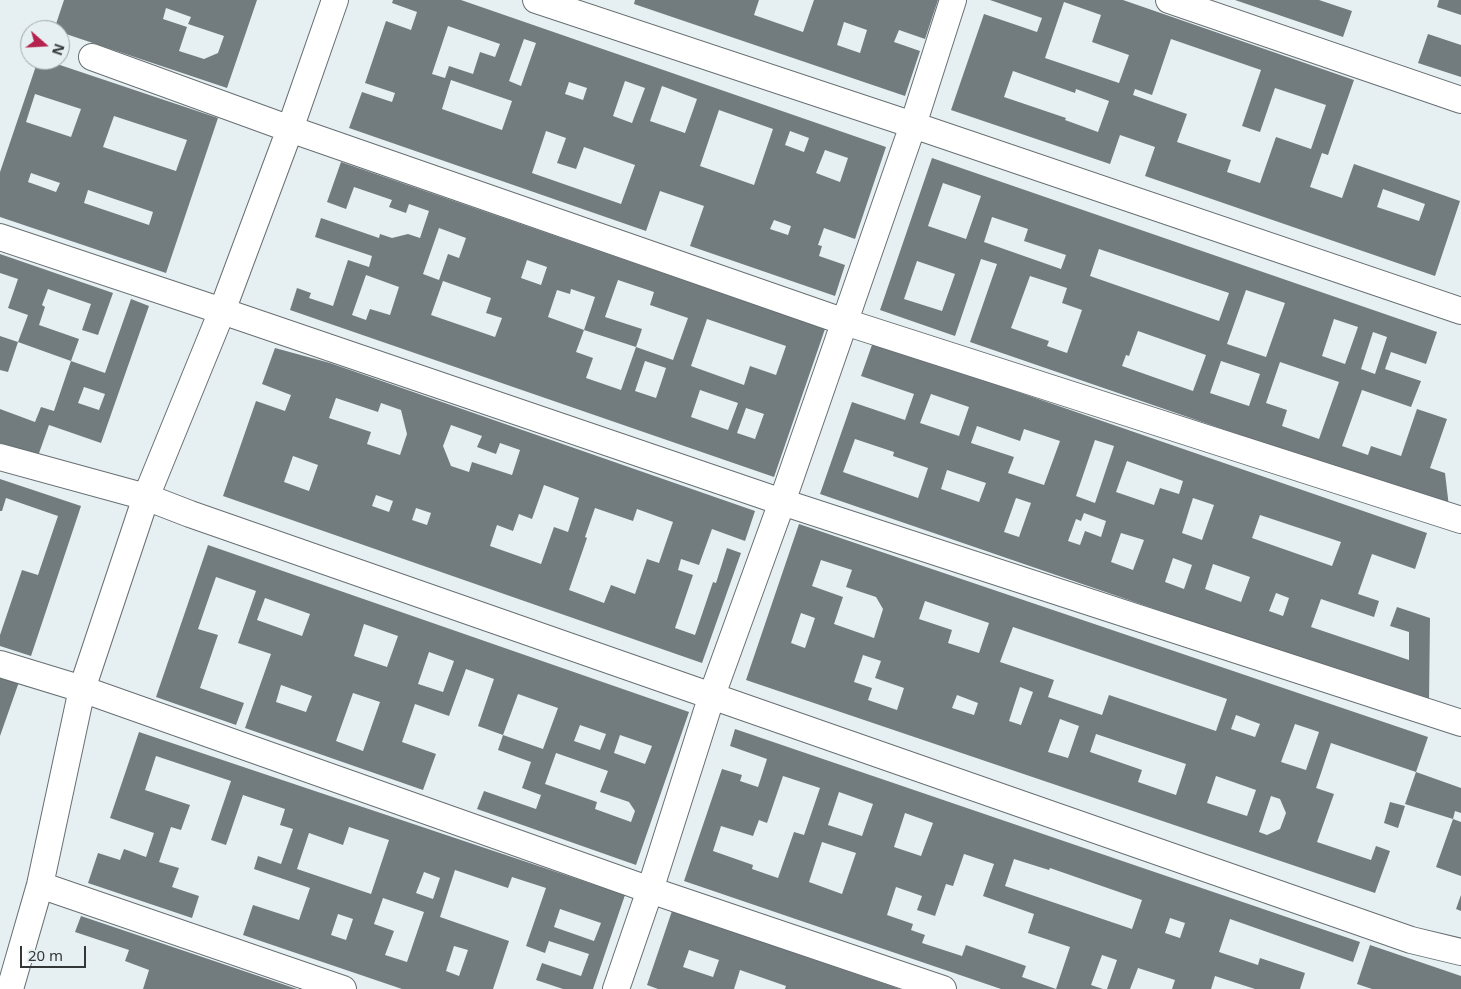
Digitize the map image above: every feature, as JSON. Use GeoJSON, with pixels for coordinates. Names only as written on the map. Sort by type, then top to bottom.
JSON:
{"type":"FeatureCollection","features":[{"type":"Feature","properties":{"kind":"street"},"geometry":{"type":"LineString","coordinates":[[10,989],[40,885],[82,689],[146,497],[222,311],[290,129],[335,0]]}},
{"type":"Feature","properties":{"kind":"street"},"geometry":{"type":"LineString","coordinates":[[536,0],[1461,312]]}},
{"type":"Feature","properties":{"kind":"street"},"geometry":{"type":"LineString","coordinates":[[616,989],[650,890],[712,695],[782,502],[913,126],[953,0]]}},
{"type":"Feature","properties":{"kind":"street"},"geometry":{"type":"LineString","coordinates":[[1169,0],[1461,100]]}},
{"type":"Feature","properties":{"kind":"street"},"geometry":{"type":"LineString","coordinates":[[92,57],[290,129],[845,322],[1461,520]]}},
{"type":"Feature","properties":{"kind":"street"},"geometry":{"type":"LineString","coordinates":[[0,237],[782,502],[1461,723]]}},
{"type":"Feature","properties":{"kind":"street"},"geometry":{"type":"LineString","coordinates":[[0,457],[146,497],[190,514],[1411,940],[1461,952]]}},
{"type":"Feature","properties":{"kind":"street"},"geometry":{"type":"LineString","coordinates":[[0,664],[82,689],[650,890],[943,989]]}},
{"type":"Feature","properties":{"kind":"street"},"geometry":{"type":"LineString","coordinates":[[40,885],[343,989]]}},
{"type":"Feature","properties":{"kind":"building"},"geometry":{"type":"Polygon","coordinates":[[[64,0],[257,0],[227,88],[70,35],[70,20],[57,20],[64,0]],[[166,8],[163,19],[187,27],[179,51],[204,59],[218,53],[224,36],[188,24],[191,17],[166,8]]]}},
{"type":"Feature","properties":{"kind":"building"},"geometry":{"type":"Polygon","coordinates":[[[393,0],[461,0],[886,147],[855,239],[824,228],[818,245],[822,246],[819,256],[845,265],[835,296],[690,246],[704,206],[660,191],[646,231],[349,128],[362,92],[392,102],[395,93],[365,83],[386,21],[411,30],[417,12],[392,3],[393,0]],[[448,26],[432,74],[445,78],[449,66],[473,74],[480,52],[495,57],[500,44],[448,26]],[[524,39],[509,81],[521,86],[536,43],[524,39]],[[451,80],[442,109],[502,130],[512,101],[451,80]],[[625,81],[613,116],[632,123],[645,88],[625,81]],[[569,82],[565,94],[583,100],[587,88],[569,82]],[[662,86],[650,121],[685,133],[697,99],[662,86]],[[719,110],[700,166],[754,185],[773,129],[719,110]],[[546,131],[532,173],[621,204],[635,165],[584,147],[576,169],[557,163],[566,138],[546,131]],[[790,131],[785,145],[804,152],[809,138],[790,131]],[[825,150],[816,173],[840,182],[848,158],[825,150]],[[774,220],[770,229],[788,235],[791,226],[774,220]]]}},
{"type":"Feature","properties":{"kind":"building"},"geometry":{"type":"Polygon","coordinates":[[[635,0],[759,0],[754,15],[803,32],[814,0],[938,0],[925,39],[899,30],[894,42],[920,51],[905,96],[634,4],[635,0]],[[844,22],[837,45],[860,53],[867,30],[844,22]]]}},
{"type":"Feature","properties":{"kind":"building"},"geometry":{"type":"Polygon","coordinates":[[[990,0],[1123,0],[1354,80],[1328,155],[1322,153],[1310,187],[1342,198],[1354,164],[1460,201],[1435,276],[1145,176],[1155,147],[1120,135],[1110,164],[951,110],[984,14],[1037,32],[1042,18],[990,0]],[[1064,2],[1045,58],[1119,83],[1129,55],[1092,42],[1101,15],[1064,2]],[[1171,39],[1152,95],[1135,89],[1133,95],[1187,114],[1177,142],[1231,160],[1227,172],[1260,183],[1276,137],[1311,149],[1326,105],[1275,88],[1260,132],[1242,126],[1261,70],[1171,39]],[[1013,71],[1004,97],[1066,118],[1065,120],[1098,132],[1109,101],[1076,89],[1075,93],[1013,71]],[[1383,189],[1377,207],[1419,221],[1425,204],[1383,189]]]}},
{"type":"Feature","properties":{"kind":"building"},"geometry":{"type":"Polygon","coordinates":[[[1235,0],[1319,0],[1352,11],[1343,37],[1235,0]]]}},
{"type":"Feature","properties":{"kind":"building"},"geometry":{"type":"Polygon","coordinates":[[[1439,0],[1461,0],[1461,15],[1437,7],[1439,0]]]}},
{"type":"Feature","properties":{"kind":"building"},"geometry":{"type":"Polygon","coordinates":[[[1428,34],[1461,45],[1461,77],[1418,63],[1428,34]]]}},
{"type":"Feature","properties":{"kind":"building"},"geometry":{"type":"Polygon","coordinates":[[[70,68],[218,118],[166,273],[0,217],[0,172],[35,70],[70,70],[70,68]],[[35,94],[26,122],[71,137],[81,109],[35,94]],[[114,116],[103,147],[176,171],[187,140],[114,116]],[[31,173],[28,182],[56,192],[60,183],[31,173]],[[88,190],[84,203],[149,225],[153,212],[88,190]]]}},
{"type":"Feature","properties":{"kind":"building"},"geometry":{"type":"Polygon","coordinates":[[[932,158],[1437,332],[1426,364],[1391,352],[1385,369],[1421,381],[1411,407],[1362,390],[1342,446],[1368,455],[1371,446],[1401,456],[1417,409],[1447,419],[1430,468],[1445,473],[1449,507],[970,342],[997,264],[981,259],[955,336],[880,310],[932,158]],[[943,183],[928,226],[966,239],[981,196],[943,183]],[[992,217],[984,242],[1061,269],[1066,255],[1024,241],[1028,229],[992,217]],[[1099,249],[1090,276],[1219,321],[1229,293],[1099,249]],[[917,261],[904,299],[942,311],[955,274],[917,261]],[[1030,276],[1011,328],[1049,341],[1047,346],[1067,353],[1082,310],[1062,303],[1067,288],[1030,276]],[[1246,290],[1227,344],[1266,357],[1285,303],[1246,290]],[[1334,319],[1322,356],[1345,364],[1358,327],[1334,319]],[[1138,331],[1129,356],[1126,355],[1122,366],[1193,391],[1206,355],[1138,331]],[[1373,332],[1361,369],[1375,374],[1387,337],[1373,332]],[[1221,361],[1210,393],[1249,406],[1260,374],[1221,361]],[[1280,362],[1266,403],[1287,410],[1282,426],[1319,439],[1339,382],[1280,362]]]}},
{"type":"Feature","properties":{"kind":"building"},"geometry":{"type":"Polygon","coordinates":[[[341,162],[825,329],[774,477],[290,310],[297,288],[311,293],[309,298],[333,306],[348,260],[369,267],[372,256],[315,237],[321,218],[379,238],[380,234],[392,238],[408,234],[420,238],[429,211],[409,204],[406,213],[389,207],[392,200],[354,187],[346,209],[327,202],[341,162]],[[439,228],[423,274],[439,280],[448,254],[459,258],[466,238],[439,228]],[[527,260],[521,278],[541,285],[547,267],[527,260]],[[366,275],[352,315],[366,320],[370,309],[390,315],[399,287],[366,275]],[[618,280],[605,317],[642,329],[636,347],[673,360],[688,318],[650,305],[654,292],[618,280]],[[443,281],[431,315],[495,337],[502,318],[486,313],[491,298],[443,281]],[[571,289],[570,294],[557,290],[548,317],[584,330],[595,297],[571,289]],[[707,319],[691,366],[744,385],[750,366],[776,375],[786,346],[707,319]],[[584,330],[576,352],[593,358],[586,378],[621,390],[636,347],[584,330]],[[645,361],[635,391],[656,398],[666,368],[645,361]],[[700,390],[691,417],[728,430],[738,403],[700,390]],[[746,408],[737,433],[755,439],[764,414],[746,408]]]}},
{"type":"Feature","properties":{"kind":"building"},"geometry":{"type":"Polygon","coordinates":[[[0,254],[113,293],[98,335],[82,330],[91,304],[48,289],[42,305],[45,307],[39,325],[79,339],[71,361],[18,342],[28,315],[8,308],[18,279],[0,273],[0,254]]]}},
{"type":"Feature","properties":{"kind":"building"},"geometry":{"type":"Polygon","coordinates":[[[131,299],[149,306],[101,443],[49,425],[38,456],[0,443],[0,409],[35,422],[41,407],[54,411],[71,361],[105,373],[131,299]],[[84,387],[78,403],[99,410],[105,394],[84,387]]]}},
{"type":"Feature","properties":{"kind":"building"},"geometry":{"type":"Polygon","coordinates":[[[0,336],[18,342],[8,372],[0,370],[0,336]]]}},
{"type":"Feature","properties":{"kind":"building"},"geometry":{"type":"Polygon","coordinates":[[[873,342],[1427,533],[1415,569],[1372,554],[1358,594],[1379,601],[1374,617],[1321,599],[1311,627],[1409,660],[1409,632],[1390,626],[1397,607],[1430,618],[1429,703],[820,494],[852,402],[905,420],[914,394],[861,376],[873,342]],[[931,394],[920,423],[959,436],[969,407],[931,394]],[[977,426],[971,443],[1014,457],[1008,473],[1044,485],[1060,441],[1024,429],[1020,441],[977,426]],[[855,439],[843,472],[918,498],[928,468],[893,456],[894,452],[855,439]],[[1095,440],[1076,496],[1095,503],[1114,446],[1095,440]],[[1127,461],[1116,492],[1154,505],[1160,488],[1179,494],[1183,481],[1127,461]],[[947,470],[941,489],[979,502],[986,483],[947,470]],[[1016,498],[1004,532],[1019,537],[1031,503],[1016,498]],[[1193,498],[1182,533],[1202,540],[1214,505],[1193,498]],[[1084,513],[1081,521],[1076,519],[1068,541],[1080,545],[1085,531],[1101,537],[1106,521],[1084,513]],[[1260,515],[1252,538],[1332,566],[1341,542],[1260,515]],[[1121,533],[1111,562],[1133,570],[1144,540],[1121,533]],[[1173,558],[1165,582],[1184,589],[1192,565],[1173,558]],[[1213,564],[1205,589],[1241,602],[1250,577],[1213,564]],[[1276,593],[1269,611],[1283,616],[1289,598],[1276,593]]]}},
{"type":"Feature","properties":{"kind":"building"},"geometry":{"type":"Polygon","coordinates":[[[275,348],[330,363],[755,511],[745,541],[712,529],[699,565],[681,559],[678,570],[693,575],[675,628],[695,635],[713,582],[716,583],[727,548],[741,553],[702,663],[223,496],[256,401],[285,411],[291,395],[262,384],[275,348]],[[336,398],[329,418],[371,432],[367,444],[400,455],[407,434],[401,410],[381,403],[378,412],[336,398]],[[451,425],[443,446],[451,466],[469,472],[472,462],[512,475],[520,450],[500,443],[496,454],[477,447],[482,436],[451,425]],[[293,456],[284,482],[309,491],[318,465],[293,456]],[[544,485],[532,519],[519,514],[513,531],[497,525],[490,546],[541,564],[554,527],[568,532],[579,498],[544,485]],[[376,495],[372,506],[389,512],[393,501],[376,495]],[[416,508],[412,520],[427,525],[431,513],[416,508]],[[595,508],[585,537],[587,538],[569,590],[604,603],[611,585],[635,594],[647,559],[659,563],[673,522],[637,509],[633,521],[595,508]]]}},
{"type":"Feature","properties":{"kind":"building"},"geometry":{"type":"Polygon","coordinates":[[[0,479],[81,506],[31,656],[0,646],[0,635],[22,570],[38,575],[58,516],[6,498],[2,511],[0,511],[0,479]]]}},
{"type":"Feature","properties":{"kind":"building"},"geometry":{"type":"Polygon","coordinates":[[[799,524],[1428,737],[1416,772],[1331,743],[1316,788],[1334,794],[1317,842],[1371,860],[1376,846],[1390,851],[1375,893],[746,680],[799,524]],[[821,560],[812,586],[843,597],[834,624],[874,638],[883,609],[876,597],[846,587],[852,570],[821,560]],[[925,601],[919,619],[952,630],[948,643],[979,653],[989,623],[925,601]],[[801,613],[791,643],[805,648],[815,618],[801,613]],[[1013,627],[1000,662],[1054,680],[1048,697],[1102,715],[1109,695],[1216,731],[1227,699],[1013,627]],[[863,655],[854,682],[872,688],[868,700],[897,710],[904,688],[875,678],[881,661],[863,655]],[[1020,687],[1009,721],[1021,725],[1033,692],[1020,687]],[[957,695],[952,708],[974,715],[978,703],[957,695]],[[1236,715],[1231,729],[1255,737],[1260,724],[1236,715]],[[1060,719],[1048,752],[1068,758],[1079,726],[1060,719]],[[1295,724],[1281,762],[1306,770],[1319,732],[1295,724]],[[1096,734],[1090,752],[1142,770],[1138,782],[1176,795],[1186,764],[1096,734]],[[1216,776],[1207,803],[1247,816],[1256,790],[1216,776]],[[1271,796],[1259,832],[1267,835],[1280,829],[1286,813],[1280,799],[1271,796]]]}},
{"type":"Feature","properties":{"kind":"building"},"geometry":{"type":"Polygon","coordinates":[[[208,545],[689,712],[636,865],[477,809],[484,791],[536,809],[541,795],[522,788],[531,762],[498,750],[503,735],[478,726],[494,679],[466,669],[449,716],[415,704],[402,742],[436,754],[423,790],[245,728],[271,654],[238,643],[256,591],[216,577],[198,629],[218,635],[200,688],[244,703],[236,725],[156,697],[208,545]],[[265,598],[257,620],[302,636],[310,614],[265,598]],[[364,624],[354,656],[387,667],[398,636],[364,624]],[[429,652],[418,684],[443,692],[454,661],[429,652]],[[281,685],[276,702],[306,712],[312,696],[281,685]],[[353,693],[336,741],[363,751],[380,702],[353,693]],[[518,694],[503,735],[543,749],[558,708],[518,694]],[[580,725],[574,741],[600,750],[606,734],[580,725]],[[620,735],[614,753],[645,764],[652,746],[620,735]],[[556,753],[545,784],[597,802],[595,809],[631,822],[635,811],[629,802],[600,792],[608,771],[556,753]]]}},
{"type":"Feature","properties":{"kind":"building"},"geometry":{"type":"Polygon","coordinates":[[[0,676],[19,682],[0,736],[0,676]]]}},
{"type":"Feature","properties":{"kind":"building"},"geometry":{"type":"Polygon","coordinates":[[[735,729],[1360,942],[1353,962],[1230,919],[1219,952],[1258,965],[1260,958],[1305,973],[1300,989],[1255,989],[1215,976],[1211,989],[1172,989],[1175,980],[1138,968],[1130,989],[1107,989],[1117,960],[1102,955],[1091,985],[1103,989],[1056,989],[1001,989],[684,881],[722,769],[742,775],[740,781],[758,787],[767,759],[730,746],[735,729]],[[783,776],[767,823],[759,820],[753,836],[721,826],[713,851],[753,865],[752,869],[778,878],[794,832],[804,835],[820,788],[783,776]],[[839,792],[828,825],[862,836],[873,804],[839,792]],[[905,813],[894,847],[921,856],[933,823],[905,813]],[[822,842],[809,882],[842,894],[856,853],[822,842]],[[964,854],[953,886],[946,884],[935,916],[917,910],[922,896],[896,887],[887,915],[913,924],[911,930],[925,935],[922,943],[962,956],[966,945],[1026,966],[1022,977],[1056,989],[1070,947],[1028,933],[1034,914],[983,896],[994,864],[964,854]],[[1014,859],[1005,886],[1132,929],[1142,900],[1050,868],[1049,870],[1014,859]],[[1170,918],[1165,933],[1180,938],[1185,923],[1170,918]]]}},
{"type":"Feature","properties":{"kind":"building"},"geometry":{"type":"Polygon","coordinates":[[[139,732],[625,895],[593,989],[563,989],[536,980],[542,963],[581,976],[589,954],[549,941],[545,953],[526,946],[546,888],[512,877],[508,888],[455,870],[440,917],[509,941],[493,989],[402,989],[243,935],[253,905],[299,920],[310,888],[254,869],[258,856],[281,864],[293,829],[280,825],[285,809],[243,795],[226,845],[211,840],[231,781],[156,756],[145,790],[190,805],[181,830],[171,827],[159,862],[179,868],[172,887],[199,896],[192,918],[88,883],[98,853],[120,860],[124,849],[146,857],[154,833],[110,818],[139,732]],[[349,827],[343,845],[309,833],[297,869],[371,894],[389,840],[349,827]],[[424,872],[416,893],[433,899],[440,878],[424,872]],[[383,898],[374,924],[394,931],[385,955],[407,962],[424,912],[383,898]],[[560,909],[554,927],[594,941],[601,923],[560,909]],[[338,914],[331,935],[346,940],[353,919],[338,914]],[[454,946],[446,971],[459,976],[468,950],[454,946]]]}},
{"type":"Feature","properties":{"kind":"building"},"geometry":{"type":"Polygon","coordinates":[[[1416,772],[1461,788],[1461,813],[1455,811],[1453,819],[1405,804],[1416,772]]]}},
{"type":"Feature","properties":{"kind":"building"},"geometry":{"type":"Polygon","coordinates":[[[1390,802],[1405,806],[1398,828],[1384,823],[1390,802]]]}},
{"type":"Feature","properties":{"kind":"building"},"geometry":{"type":"Polygon","coordinates":[[[1453,819],[1461,822],[1461,876],[1436,867],[1453,819]]]}},
{"type":"Feature","properties":{"kind":"building"},"geometry":{"type":"Polygon","coordinates":[[[1461,895],[1461,911],[1456,909],[1461,895]]]}},
{"type":"Feature","properties":{"kind":"building"},"geometry":{"type":"Polygon","coordinates":[[[672,911],[900,989],[785,989],[786,986],[740,970],[734,989],[658,989],[647,985],[672,911]],[[689,950],[683,967],[713,977],[719,960],[689,950]]]}},
{"type":"Feature","properties":{"kind":"building"},"geometry":{"type":"Polygon","coordinates":[[[81,916],[297,989],[143,989],[149,970],[125,961],[129,950],[75,932],[81,916]]]}},
{"type":"Feature","properties":{"kind":"building"},"geometry":{"type":"Polygon","coordinates":[[[1370,945],[1461,976],[1461,989],[1372,989],[1357,984],[1370,945]]]}}]}
